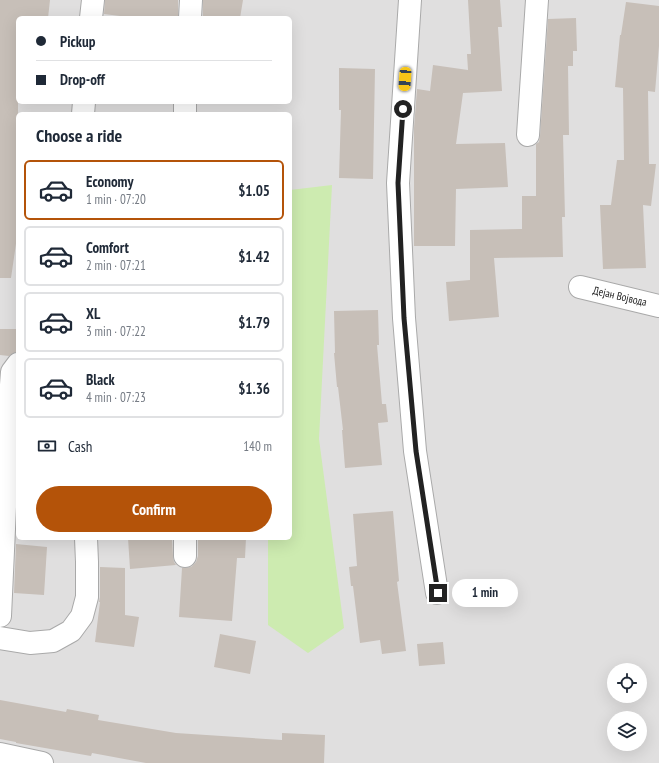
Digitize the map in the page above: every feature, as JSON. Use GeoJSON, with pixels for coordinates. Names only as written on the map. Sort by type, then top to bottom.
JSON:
{"type":"FeatureCollection","features":[{"type":"Feature","properties":{"kind":"street"},"geometry":{"type":"LineString","coordinates":[[91,16],[93,0]]}},
{"type":"Feature","properties":{"kind":"street"},"geometry":{"type":"LineString","coordinates":[[190,16],[191,0]]}},
{"type":"Feature","properties":{"kind":"street"},"geometry":{"type":"LineString","coordinates":[[410,0],[398,183],[400,239],[404,318],[416,451],[438,593]]}},
{"type":"Feature","properties":{"kind":"street"},"geometry":{"type":"LineString","coordinates":[[528,135],[536,0]]}},
{"type":"Feature","properties":{"kind":"street","name":"Дејан Војвода"},"geometry":{"type":"LineString","coordinates":[[580,287],[659,306]]}},
{"type":"Feature","properties":{"kind":"street"},"geometry":{"type":"LineString","coordinates":[[0,616],[10,398],[12,372],[16,367]]}},
{"type":"Feature","properties":{"kind":"street"},"geometry":{"type":"LineString","coordinates":[[0,638],[30,643],[53,641],[71,631],[82,616],[87,597],[86,540]]}},
{"type":"Feature","properties":{"kind":"street"},"geometry":{"type":"LineString","coordinates":[[0,754],[42,763]]}},
{"type":"Feature","properties":{"kind":"shaded area"},"geometry":{"type":"Polygon","coordinates":[[[0,0],[659,0],[659,763],[0,763],[0,0]]]}},
{"type":"Feature","properties":{"kind":"green space"},"geometry":{"type":"Polygon","coordinates":[[[332,185],[319,439],[344,628],[308,653],[268,625],[268,540],[292,540],[292,190],[332,185]]]}},
{"type":"Feature","properties":{"kind":"building"},"geometry":{"type":"Polygon","coordinates":[[[0,0],[50,0],[48,16],[16,16],[16,104],[18,104],[18,112],[16,112],[16,244],[11,278],[0,278],[0,0]]]}},
{"type":"Feature","properties":{"kind":"building"},"geometry":{"type":"Polygon","coordinates":[[[105,0],[178,0],[178,16],[120,16],[104,14],[105,0]]]}},
{"type":"Feature","properties":{"kind":"building"},"geometry":{"type":"Polygon","coordinates":[[[203,0],[243,0],[240,16],[203,16],[203,0]]]}},
{"type":"Feature","properties":{"kind":"building"},"geometry":{"type":"Polygon","coordinates":[[[468,0],[500,0],[502,27],[498,27],[502,91],[463,93],[456,144],[505,143],[508,187],[456,189],[455,246],[414,246],[414,128],[417,89],[430,91],[433,65],[468,70],[467,54],[471,54],[468,0]]]}},
{"type":"Feature","properties":{"kind":"building"},"geometry":{"type":"Polygon","coordinates":[[[626,2],[659,6],[659,46],[655,92],[648,91],[649,164],[656,164],[651,206],[643,205],[646,268],[603,269],[600,205],[611,205],[617,160],[624,160],[623,88],[615,87],[620,35],[626,2]]]}},
{"type":"Feature","properties":{"kind":"building"},"geometry":{"type":"Polygon","coordinates":[[[576,18],[577,51],[573,51],[573,66],[568,66],[569,135],[563,135],[565,217],[562,217],[563,257],[494,258],[499,317],[449,321],[446,282],[470,280],[470,230],[522,229],[522,196],[536,196],[536,144],[539,142],[540,136],[548,19],[576,18]]]}},
{"type":"Feature","properties":{"kind":"building"},"geometry":{"type":"Polygon","coordinates":[[[339,68],[375,69],[373,179],[339,178],[341,110],[339,110],[339,68]]]}},
{"type":"Feature","properties":{"kind":"building"},"geometry":{"type":"Polygon","coordinates":[[[378,310],[379,345],[377,345],[382,404],[386,404],[388,422],[378,423],[382,465],[345,468],[343,430],[334,353],[334,311],[378,310]]]}},
{"type":"Feature","properties":{"kind":"building"},"geometry":{"type":"Polygon","coordinates":[[[0,329],[16,329],[16,352],[9,356],[0,355],[0,329]]]}},
{"type":"Feature","properties":{"kind":"building"},"geometry":{"type":"Polygon","coordinates":[[[393,511],[399,581],[397,582],[406,651],[382,654],[380,640],[360,643],[353,586],[351,586],[349,567],[357,566],[353,514],[393,511]]]}},
{"type":"Feature","properties":{"kind":"building"},"geometry":{"type":"Polygon","coordinates":[[[128,540],[172,540],[173,556],[176,565],[130,569],[128,540]]]}},
{"type":"Feature","properties":{"kind":"building"},"geometry":{"type":"Polygon","coordinates":[[[198,540],[246,540],[245,558],[237,558],[232,621],[179,617],[182,568],[191,567],[196,562],[198,556],[198,540]]]}},
{"type":"Feature","properties":{"kind":"building"},"geometry":{"type":"Polygon","coordinates":[[[16,544],[47,547],[44,595],[14,593],[16,544]]]}},
{"type":"Feature","properties":{"kind":"building"},"geometry":{"type":"Polygon","coordinates":[[[100,567],[125,568],[125,615],[139,617],[134,647],[95,642],[100,602],[100,567]]]}},
{"type":"Feature","properties":{"kind":"building"},"geometry":{"type":"Polygon","coordinates":[[[220,634],[256,641],[250,674],[214,667],[220,634]]]}},
{"type":"Feature","properties":{"kind":"building"},"geometry":{"type":"Polygon","coordinates":[[[443,642],[445,664],[419,666],[417,644],[443,642]]]}},
{"type":"Feature","properties":{"kind":"building"},"geometry":{"type":"Polygon","coordinates":[[[0,700],[66,712],[67,709],[99,715],[98,720],[176,733],[282,740],[282,733],[325,735],[324,763],[146,763],[92,753],[91,756],[16,743],[0,739],[0,700]]]}},
{"type":"Feature","properties":{"kind":"route"},"geometry":{"type":"LineString","coordinates":[[403,109],[398,183],[404,318],[416,451],[438,593]]}}]}
